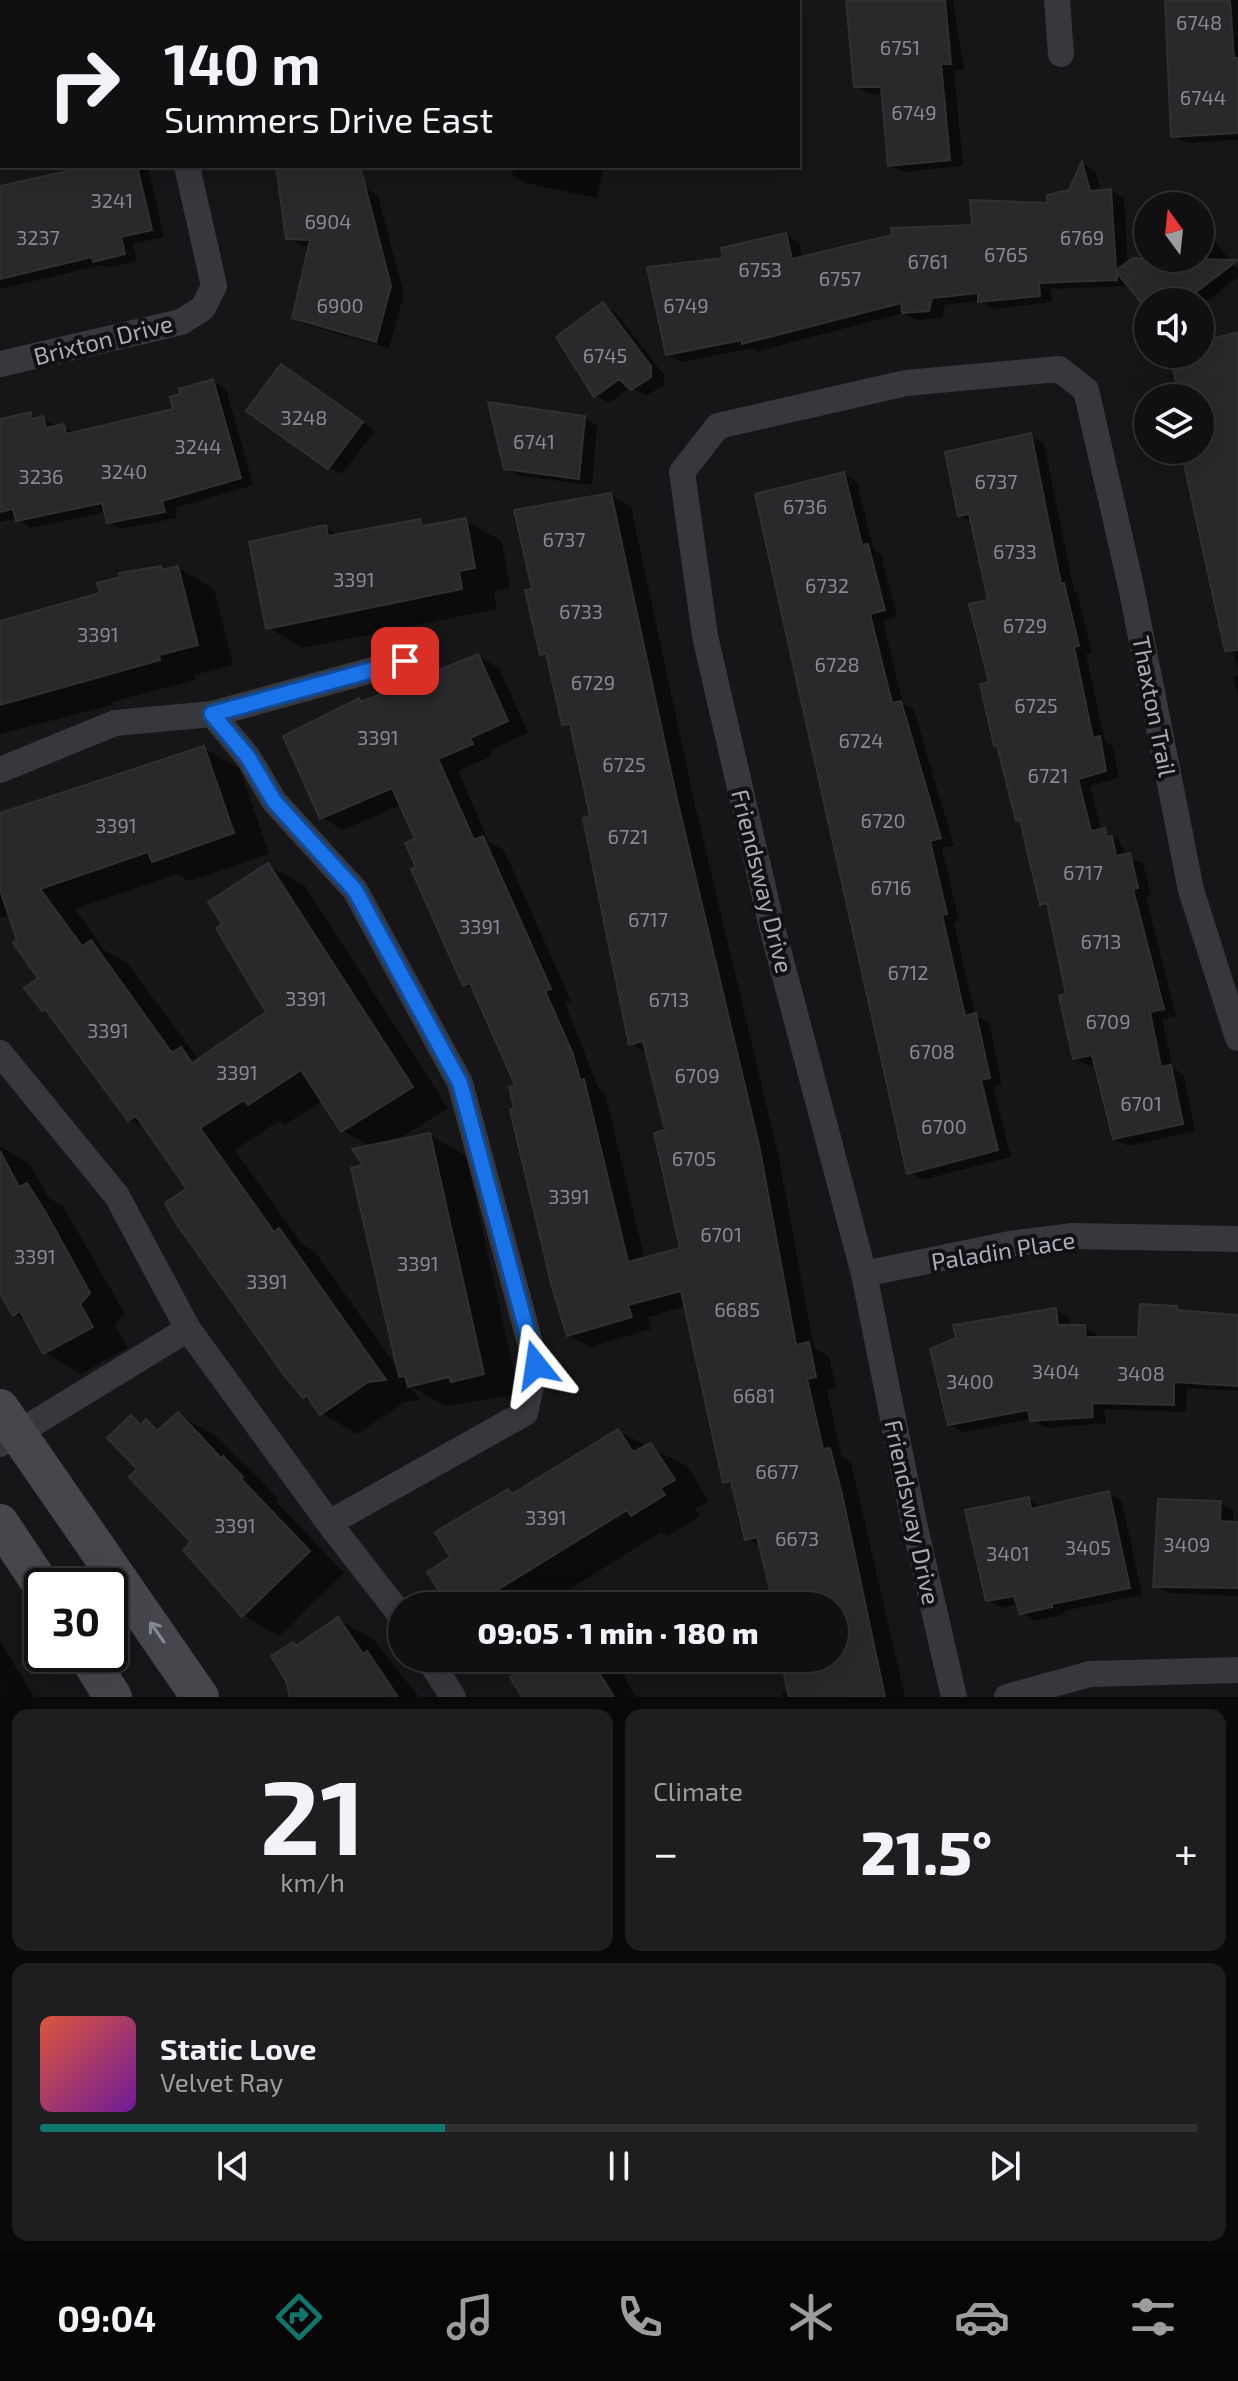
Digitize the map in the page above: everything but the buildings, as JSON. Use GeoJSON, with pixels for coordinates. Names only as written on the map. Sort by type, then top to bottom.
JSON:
{"type":"FeatureCollection","features":[{"type":"Feature","properties":{"kind":"street"},"geometry":{"type":"LineString","coordinates":[[1057,0],[1061,54]]}},
{"type":"Feature","properties":{"kind":"street","name":"Brixton Drive"},"geometry":{"type":"LineString","coordinates":[[0,364],[181,322],[203,308],[214,286],[187,168]]}},
{"type":"Feature","properties":{"kind":"street","name":"Friendsway Drive"},"geometry":{"type":"LineString","coordinates":[[954,1697],[914,1523],[864,1274],[772,927],[705,636],[682,472],[718,426],[906,383],[1059,369],[1071,378]]}},
{"type":"Feature","properties":{"kind":"street","name":"Thaxton Trail"},"geometry":{"type":"LineString","coordinates":[[1071,378],[1086,390],[1131,586],[1191,890],[1238,1038]]}},
{"type":"Feature","properties":{"kind":"street"},"geometry":{"type":"LineString","coordinates":[[0,770],[115,723],[212,714],[405,661]]}},
{"type":"Feature","properties":{"kind":"street"},"geometry":{"type":"LineString","coordinates":[[212,714],[248,757],[274,801],[355,890],[460,1083],[536,1365],[525,1413],[329,1523]]}},
{"type":"Feature","properties":{"kind":"street"},"geometry":{"type":"LineString","coordinates":[[0,1053],[117,1196],[188,1329],[388,1599]]}},
{"type":"Feature","properties":{"kind":"street","name":"Paladin Place"},"geometry":{"type":"LineString","coordinates":[[864,1274],[1010,1244],[1072,1236],[1238,1239]]}},
{"type":"Feature","properties":{"kind":"street"},"geometry":{"type":"LineString","coordinates":[[188,1329],[7,1429],[200,1697]]}},
{"type":"Feature","properties":{"kind":"street"},"geometry":{"type":"LineString","coordinates":[[0,1523],[30,1568]]}},
{"type":"Feature","properties":{"kind":"street"},"geometry":{"type":"LineString","coordinates":[[1007,1697],[1090,1674],[1238,1670]]}},
{"type":"Feature","properties":{"kind":"street"},"geometry":{"type":"LineString","coordinates":[[97,1672],[113,1697]]}},
{"type":"Feature","properties":{"kind":"street"},"geometry":{"type":"LineString","coordinates":[[437,1672],[453,1697]]}},
{"type":"Feature","properties":{"kind":"route"},"geometry":{"type":"LineString","coordinates":[[405,661],[212,714],[248,757],[274,801],[355,890],[460,1083],[536,1365]]}}]}
